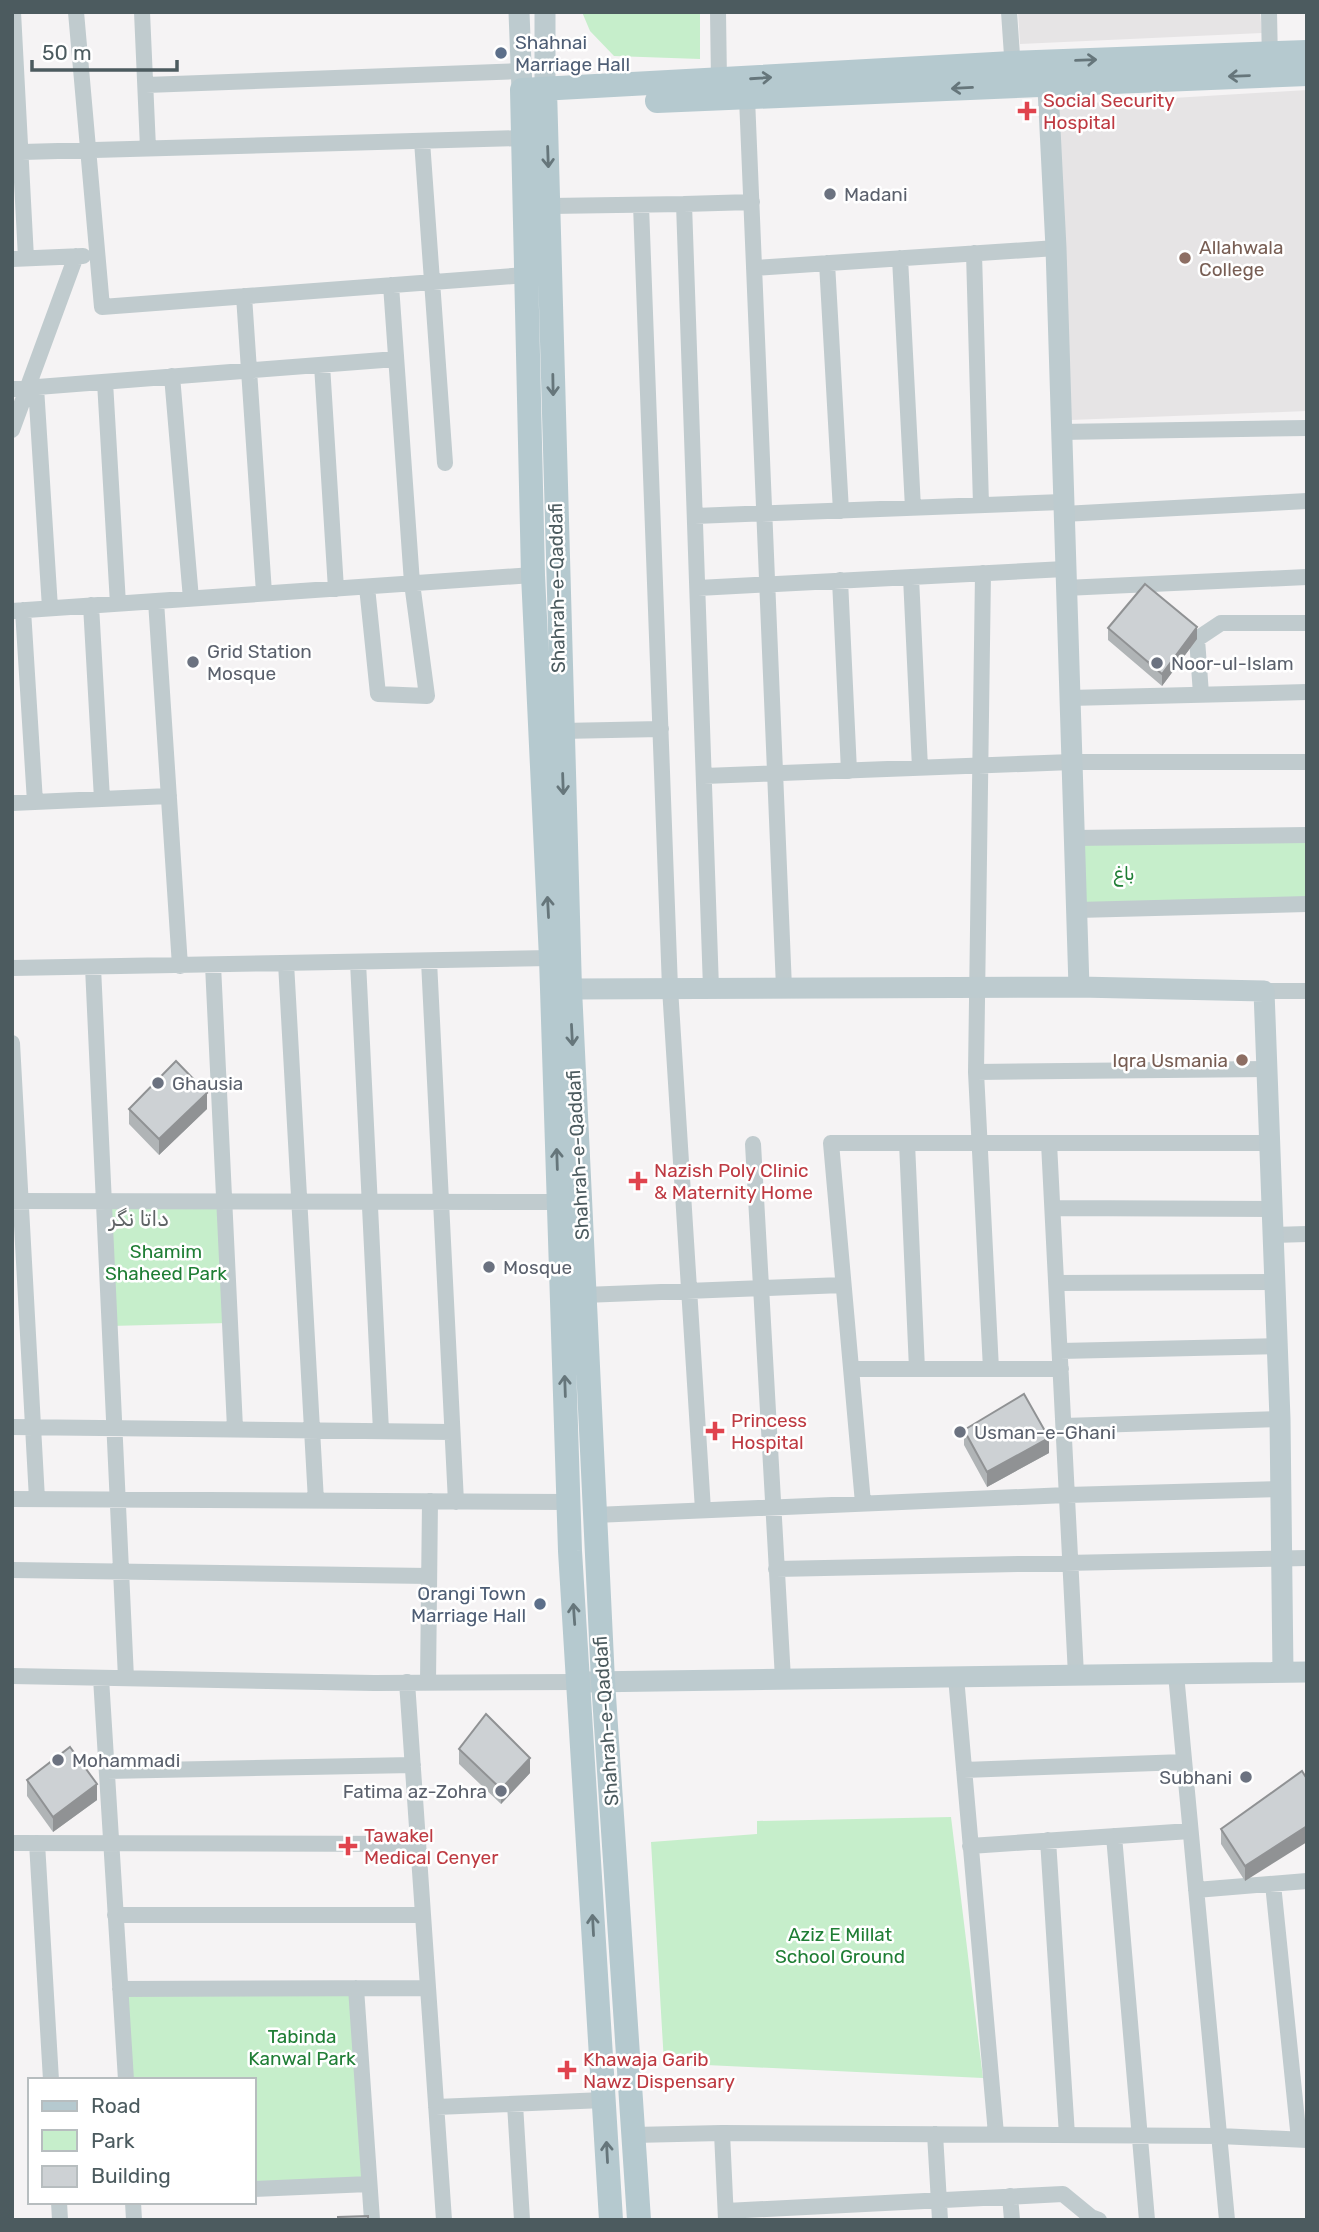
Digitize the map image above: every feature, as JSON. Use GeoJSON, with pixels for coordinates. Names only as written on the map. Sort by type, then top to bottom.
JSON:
{"type":"FeatureCollection","features":[{"type":"Feature","properties":{"kind":"main road"},"geometry":{"type":"LineString","coordinates":[[531,92],[747,98],[1013,74],[1270,64],[1307,52]]}},
{"type":"Feature","properties":{"kind":"main road"},"geometry":{"type":"LineString","coordinates":[[1270,64],[1307,74]]}},
{"type":"Feature","properties":{"kind":"main road"},"geometry":{"type":"LineString","coordinates":[[531,92],[719,81],[1013,74]]}},
{"type":"Feature","properties":{"kind":"main road","name":"Shahrah-e-Qaddafi"},"geometry":{"type":"LineString","coordinates":[[531,92],[523,138],[533,575],[551,958],[569,1502],[591,1682],[639,2220]]}},
{"type":"Feature","properties":{"kind":"main road","name":"Shahrah-e-Qaddafi"},"geometry":{"type":"LineString","coordinates":[[531,92],[550,206],[561,732],[570,989],[595,1515],[591,1682],[604,2100],[611,2220]]}},
{"type":"Feature","properties":{"kind":"street"},"geometry":{"type":"LineString","coordinates":[[13,12],[22,152],[19,259],[97,255]]}},
{"type":"Feature","properties":{"kind":"street"},"geometry":{"type":"LineString","coordinates":[[76,12],[102,307],[526,275]]}},
{"type":"Feature","properties":{"kind":"street"},"geometry":{"type":"LineString","coordinates":[[142,12],[148,148]]}},
{"type":"Feature","properties":{"kind":"street"},"geometry":{"type":"LineString","coordinates":[[519,12],[531,92]]}},
{"type":"Feature","properties":{"kind":"street"},"geometry":{"type":"LineString","coordinates":[[531,92],[545,12]]}},
{"type":"Feature","properties":{"kind":"street"},"geometry":{"type":"LineString","coordinates":[[718,12],[719,81]]}},
{"type":"Feature","properties":{"kind":"street"},"geometry":{"type":"LineString","coordinates":[[1009,12],[1013,74]]}},
{"type":"Feature","properties":{"kind":"street"},"geometry":{"type":"LineString","coordinates":[[1269,12],[1270,64]]}},
{"type":"Feature","properties":{"kind":"street"},"geometry":{"type":"LineString","coordinates":[[1048,72],[1079,987]]}},
{"type":"Feature","properties":{"kind":"street"},"geometry":{"type":"LineString","coordinates":[[146,85],[531,92]]}},
{"type":"Feature","properties":{"kind":"street"},"geometry":{"type":"LineString","coordinates":[[747,98],[784,988]]}},
{"type":"Feature","properties":{"kind":"street"},"geometry":{"type":"LineString","coordinates":[[22,152],[523,138]]}},
{"type":"Feature","properties":{"kind":"street"},"geometry":{"type":"LineString","coordinates":[[422,141],[444,463]]}},
{"type":"Feature","properties":{"kind":"street"},"geometry":{"type":"LineString","coordinates":[[550,206],[752,202]]}},
{"type":"Feature","properties":{"kind":"street"},"geometry":{"type":"LineString","coordinates":[[684,204],[711,988]]}},
{"type":"Feature","properties":{"kind":"street"},"geometry":{"type":"LineString","coordinates":[[641,205],[670,988],[703,1510]]}},
{"type":"Feature","properties":{"kind":"street"},"geometry":{"type":"LineString","coordinates":[[754,268],[1056,248]]}},
{"type":"Feature","properties":{"kind":"street"},"geometry":{"type":"LineString","coordinates":[[974,253],[981,505]]}},
{"type":"Feature","properties":{"kind":"street"},"geometry":{"type":"LineString","coordinates":[[12,430],[76,256]]}},
{"type":"Feature","properties":{"kind":"street"},"geometry":{"type":"LineString","coordinates":[[900,258],[913,508]]}},
{"type":"Feature","properties":{"kind":"street"},"geometry":{"type":"LineString","coordinates":[[827,263],[841,511]]}},
{"type":"Feature","properties":{"kind":"street"},"geometry":{"type":"LineString","coordinates":[[367,586],[378,694],[427,696],[412,583],[391,285]]}},
{"type":"Feature","properties":{"kind":"street"},"geometry":{"type":"LineString","coordinates":[[244,296],[264,593]]}},
{"type":"Feature","properties":{"kind":"street"},"geometry":{"type":"LineString","coordinates":[[26,388],[396,359]]}},
{"type":"Feature","properties":{"kind":"street"},"geometry":{"type":"LineString","coordinates":[[322,365],[336,589]]}},
{"type":"Feature","properties":{"kind":"street"},"geometry":{"type":"LineString","coordinates":[[172,376],[191,599]]}},
{"type":"Feature","properties":{"kind":"street"},"geometry":{"type":"LineString","coordinates":[[106,382],[118,604]]}},
{"type":"Feature","properties":{"kind":"street"},"geometry":{"type":"LineString","coordinates":[[26,388],[50,608]]}},
{"type":"Feature","properties":{"kind":"street"},"geometry":{"type":"LineString","coordinates":[[1060,432],[1307,428]]}},
{"type":"Feature","properties":{"kind":"street"},"geometry":{"type":"LineString","coordinates":[[695,516],[981,505],[1063,508],[1307,501]]}},
{"type":"Feature","properties":{"kind":"street"},"geometry":{"type":"LineString","coordinates":[[698,588],[983,573],[1065,579],[1307,577]]}},
{"type":"Feature","properties":{"kind":"street"},"geometry":{"type":"LineString","coordinates":[[983,573],[976,1072],[991,1369]]}},
{"type":"Feature","properties":{"kind":"street"},"geometry":{"type":"LineString","coordinates":[[35,802],[18,610],[533,575]]}},
{"type":"Feature","properties":{"kind":"street"},"geometry":{"type":"LineString","coordinates":[[911,577],[920,768]]}},
{"type":"Feature","properties":{"kind":"street"},"geometry":{"type":"LineString","coordinates":[[840,580],[849,771]]}},
{"type":"Feature","properties":{"kind":"street"},"geometry":{"type":"LineString","coordinates":[[156,601],[180,965]]}},
{"type":"Feature","properties":{"kind":"street"},"geometry":{"type":"LineString","coordinates":[[91,606],[102,799]]}},
{"type":"Feature","properties":{"kind":"street"},"geometry":{"type":"LineString","coordinates":[[1201,694],[1197,639],[1221,623],[1307,623]]}},
{"type":"Feature","properties":{"kind":"street"},"geometry":{"type":"LineString","coordinates":[[1069,698],[1307,692]]}},
{"type":"Feature","properties":{"kind":"street"},"geometry":{"type":"LineString","coordinates":[[561,732],[661,729]]}},
{"type":"Feature","properties":{"kind":"street"},"geometry":{"type":"LineString","coordinates":[[704,776],[1072,762],[1307,762]]}},
{"type":"Feature","properties":{"kind":"street"},"geometry":{"type":"LineString","coordinates":[[12,803],[169,796]]}},
{"type":"Feature","properties":{"kind":"street"},"geometry":{"type":"LineString","coordinates":[[1074,838],[1307,835]]}},
{"type":"Feature","properties":{"kind":"street"},"geometry":{"type":"LineString","coordinates":[[1077,910],[1307,904]]}},
{"type":"Feature","properties":{"kind":"street"},"geometry":{"type":"LineString","coordinates":[[12,968],[551,958]]}},
{"type":"Feature","properties":{"kind":"street"},"geometry":{"type":"LineString","coordinates":[[429,961],[456,1502]]}},
{"type":"Feature","properties":{"kind":"street"},"geometry":{"type":"LineString","coordinates":[[358,962],[381,1431]]}},
{"type":"Feature","properties":{"kind":"street"},"geometry":{"type":"LineString","coordinates":[[286,963],[316,1501]]}},
{"type":"Feature","properties":{"kind":"street"},"geometry":{"type":"LineString","coordinates":[[213,965],[235,1428]]}},
{"type":"Feature","properties":{"kind":"street"},"geometry":{"type":"LineString","coordinates":[[93,967],[126,1678]]}},
{"type":"Feature","properties":{"kind":"street"},"geometry":{"type":"LineString","coordinates":[[570,989],[1079,987],[1307,991]]}},
{"type":"Feature","properties":{"kind":"street"},"geometry":{"type":"LineString","coordinates":[[1264,991],[1278,1346],[1283,1672]]}},
{"type":"Feature","properties":{"kind":"street"},"geometry":{"type":"LineString","coordinates":[[12,1042],[16,1201],[37,1499]]}},
{"type":"Feature","properties":{"kind":"street"},"geometry":{"type":"LineString","coordinates":[[976,1072],[1267,1069]]}},
{"type":"Feature","properties":{"kind":"street"},"geometry":{"type":"LineString","coordinates":[[863,1503],[831,1143],[1270,1143]]}},
{"type":"Feature","properties":{"kind":"street"},"geometry":{"type":"LineString","coordinates":[[907,1143],[917,1369]]}},
{"type":"Feature","properties":{"kind":"street"},"geometry":{"type":"LineString","coordinates":[[1049,1143],[1076,1675]]}},
{"type":"Feature","properties":{"kind":"street"},"geometry":{"type":"LineString","coordinates":[[753,1144],[783,1679]]}},
{"type":"Feature","properties":{"kind":"street"},"geometry":{"type":"LineString","coordinates":[[16,1201],[104,1199],[559,1202]]}},
{"type":"Feature","properties":{"kind":"street"},"geometry":{"type":"LineString","coordinates":[[1053,1208],[1272,1209]]}},
{"type":"Feature","properties":{"kind":"street"},"geometry":{"type":"LineString","coordinates":[[1273,1235],[1307,1234]]}},
{"type":"Feature","properties":{"kind":"street"},"geometry":{"type":"LineString","coordinates":[[1057,1283],[1275,1282]]}},
{"type":"Feature","properties":{"kind":"street"},"geometry":{"type":"LineString","coordinates":[[584,1295],[843,1285]]}},
{"type":"Feature","properties":{"kind":"street"},"geometry":{"type":"LineString","coordinates":[[1060,1351],[1278,1346]]}},
{"type":"Feature","properties":{"kind":"street"},"geometry":{"type":"LineString","coordinates":[[851,1369],[1061,1369]]}},
{"type":"Feature","properties":{"kind":"street"},"geometry":{"type":"LineString","coordinates":[[1064,1426],[1280,1419]]}},
{"type":"Feature","properties":{"kind":"street"},"geometry":{"type":"LineString","coordinates":[[12,1427],[114,1426],[452,1432]]}},
{"type":"Feature","properties":{"kind":"street"},"geometry":{"type":"LineString","coordinates":[[595,1515],[1067,1495],[1281,1489]]}},
{"type":"Feature","properties":{"kind":"street"},"geometry":{"type":"LineString","coordinates":[[12,1499],[569,1502]]}},
{"type":"Feature","properties":{"kind":"street"},"geometry":{"type":"LineString","coordinates":[[428,1682],[430,1502]]}},
{"type":"Feature","properties":{"kind":"street"},"geometry":{"type":"LineString","coordinates":[[776,1569],[1307,1558]]}},
{"type":"Feature","properties":{"kind":"street"},"geometry":{"type":"LineString","coordinates":[[12,1570],[429,1576]]}},
{"type":"Feature","properties":{"kind":"street"},"geometry":{"type":"LineString","coordinates":[[12,1676],[591,1682],[1307,1672]]}},
{"type":"Feature","properties":{"kind":"street"},"geometry":{"type":"LineString","coordinates":[[1176,1674],[1227,2220]]}},
{"type":"Feature","properties":{"kind":"street"},"geometry":{"type":"LineString","coordinates":[[956,1677],[996,2134]]}},
{"type":"Feature","properties":{"kind":"street"},"geometry":{"type":"LineString","coordinates":[[101,1678],[126,2078]]}},
{"type":"Feature","properties":{"kind":"street"},"geometry":{"type":"LineString","coordinates":[[407,1682],[444,2220]]}},
{"type":"Feature","properties":{"kind":"street"},"geometry":{"type":"LineString","coordinates":[[964,1770],[1184,1762]]}},
{"type":"Feature","properties":{"kind":"street"},"geometry":{"type":"LineString","coordinates":[[107,1771],[413,1765]]}},
{"type":"Feature","properties":{"kind":"street"},"geometry":{"type":"LineString","coordinates":[[971,1846],[1190,1830]]}},
{"type":"Feature","properties":{"kind":"street"},"geometry":{"type":"LineString","coordinates":[[1114,1836],[1147,2220]]}},
{"type":"Feature","properties":{"kind":"street"},"geometry":{"type":"LineString","coordinates":[[1048,1840],[1067,2135]]}},
{"type":"Feature","properties":{"kind":"street"},"geometry":{"type":"LineString","coordinates":[[12,1843],[418,1844]]}},
{"type":"Feature","properties":{"kind":"street"},"geometry":{"type":"LineString","coordinates":[[37,1843],[51,2078]]}},
{"type":"Feature","properties":{"kind":"street"},"geometry":{"type":"LineString","coordinates":[[1196,1890],[1307,1881]]}},
{"type":"Feature","properties":{"kind":"street"},"geometry":{"type":"LineString","coordinates":[[633,2136],[722,2133],[996,2134],[1220,2136],[1303,2140],[1273,1884]]}},
{"type":"Feature","properties":{"kind":"street"},"geometry":{"type":"LineString","coordinates":[[115,1915],[423,1916]]}},
{"type":"Feature","properties":{"kind":"street"},"geometry":{"type":"LineString","coordinates":[[356,1988],[372,2220]]}},
{"type":"Feature","properties":{"kind":"street"},"geometry":{"type":"LineString","coordinates":[[120,1989],[428,1988]]}},
{"type":"Feature","properties":{"kind":"street"},"geometry":{"type":"LineString","coordinates":[[436,2107],[604,2100]]}},
{"type":"Feature","properties":{"kind":"street"},"geometry":{"type":"LineString","coordinates":[[515,2104],[522,2220]]}},
{"type":"Feature","properties":{"kind":"street"},"geometry":{"type":"LineString","coordinates":[[722,2133],[726,2215],[870,2212],[939,2200],[1063,2194],[1079,2213],[1099,2220]]}},
{"type":"Feature","properties":{"kind":"street"},"geometry":{"type":"LineString","coordinates":[[935,2134],[940,2220]]}},
{"type":"Feature","properties":{"kind":"street"},"geometry":{"type":"LineString","coordinates":[[256,2189],[369,2184]]}},
{"type":"Feature","properties":{"kind":"street"},"geometry":{"type":"LineString","coordinates":[[1010,2196],[1012,2220]]}},
{"type":"Feature","properties":{"kind":"shaded area"},"geometry":{"type":"Polygon","coordinates":[[[1018,12],[1260,12],[1262,33],[1020,44],[1018,12]]]}},
{"type":"Feature","properties":{"kind":"shaded area","name":"Allahwala College"},"geometry":{"type":"Polygon","coordinates":[[[1307,90],[1307,411],[1070,420],[1058,105],[1307,90]]]}},
{"type":"Feature","properties":{"kind":"green space"},"geometry":{"type":"Polygon","coordinates":[[[582,12],[700,12],[700,59],[614,56],[590,31],[582,12]]]}},
{"type":"Feature","properties":{"kind":"green space","name":"باغ"},"geometry":{"type":"Polygon","coordinates":[[[1307,835],[1307,904],[1077,910],[1074,839],[1307,835]]]}},
{"type":"Feature","properties":{"kind":"green space","name":"Shamim Shaheed Park"},"geometry":{"type":"Polygon","coordinates":[[[104,1199],[223,1200],[228,1323],[110,1326],[104,1199]]]}},
{"type":"Feature","properties":{"kind":"green space","name":"Aziz E Millat School Ground"},"geometry":{"type":"Polygon","coordinates":[[[951,1817],[983,2078],[664,2063],[651,1842],[757,1834],[757,1821],[951,1817]]]}},
{"type":"Feature","properties":{"kind":"green space","name":"Tabinda Kanwal Park"},"geometry":{"type":"Polygon","coordinates":[[[356,1988],[369,2184],[256,2189],[256,2078],[126,2078],[120,1989],[356,1988]]]}},
{"type":"Feature","properties":{"kind":"building","name":"Noor-ul-Islam"},"geometry":{"type":"Polygon","coordinates":[[[1145,584],[1197,627],[1162,674],[1108,628],[1145,584]]]}},
{"type":"Feature","properties":{"kind":"building"},"geometry":{"type":"Polygon","coordinates":[[[176,1061],[207,1093],[159,1139],[129,1109],[176,1061]]]}},
{"type":"Feature","properties":{"kind":"building"},"geometry":{"type":"Polygon","coordinates":[[[1024,1394],[1049,1438],[987,1472],[964,1430],[1024,1394]]]}},
{"type":"Feature","properties":{"kind":"building"},"geometry":{"type":"Polygon","coordinates":[[[486,1714],[530,1758],[501,1789],[459,1749],[486,1714]]]}},
{"type":"Feature","properties":{"kind":"building"},"geometry":{"type":"Polygon","coordinates":[[[70,1747],[97,1784],[53,1817],[27,1780],[70,1747]]]}},
{"type":"Feature","properties":{"kind":"building"},"geometry":{"type":"Polygon","coordinates":[[[1302,1771],[1307,1779],[1307,1826],[1245,1866],[1221,1829],[1302,1771]]]}},
{"type":"Feature","properties":{"kind":"building"},"geometry":{"type":"Polygon","coordinates":[[[368,2216],[368,2220],[338,2220],[338,2217],[368,2216]]]}},
{"type":"Feature","properties":{"kind":"place","name":"Shahnai Marriage Hall"},"geometry":{"type":"Point","coordinates":[501,53]}},
{"type":"Feature","properties":{"kind":"place","name":"Social Security Hospital"},"geometry":{"type":"Point","coordinates":[1027,111]}},
{"type":"Feature","properties":{"kind":"place","name":"Madani"},"geometry":{"type":"Point","coordinates":[830,194]}},
{"type":"Feature","properties":{"kind":"place","name":"Allahwala College"},"geometry":{"type":"Point","coordinates":[1185,258]}},
{"type":"Feature","properties":{"kind":"place","name":"Grid Station Mosque"},"geometry":{"type":"Point","coordinates":[193,662]}},
{"type":"Feature","properties":{"kind":"place","name":"Noor-ul-Islam"},"geometry":{"type":"Point","coordinates":[1157,663]}},
{"type":"Feature","properties":{"kind":"place","name":"Iqra Usmania"},"geometry":{"type":"Point","coordinates":[1242,1060]}},
{"type":"Feature","properties":{"kind":"place","name":"Ghausia"},"geometry":{"type":"Point","coordinates":[158,1083]}},
{"type":"Feature","properties":{"kind":"place","name":"Nazish Poly Clinic & Maternity Home"},"geometry":{"type":"Point","coordinates":[638,1181]}},
{"type":"Feature","properties":{"kind":"place","name":"Mosque"},"geometry":{"type":"Point","coordinates":[489,1267]}},
{"type":"Feature","properties":{"kind":"place","name":"Princess Hospital"},"geometry":{"type":"Point","coordinates":[715,1431]}},
{"type":"Feature","properties":{"kind":"place","name":"Usman-e-Ghani"},"geometry":{"type":"Point","coordinates":[960,1432]}},
{"type":"Feature","properties":{"kind":"place","name":"Orangi Town Marriage Hall"},"geometry":{"type":"Point","coordinates":[540,1604]}},
{"type":"Feature","properties":{"kind":"place","name":"Mohammadi"},"geometry":{"type":"Point","coordinates":[58,1760]}},
{"type":"Feature","properties":{"kind":"place","name":"Subhani"},"geometry":{"type":"Point","coordinates":[1246,1777]}},
{"type":"Feature","properties":{"kind":"place","name":"Fatima az-Zohra"},"geometry":{"type":"Point","coordinates":[501,1791]}},
{"type":"Feature","properties":{"kind":"place","name":"Tawakel Medical Cenyer"},"geometry":{"type":"Point","coordinates":[348,1846]}},
{"type":"Feature","properties":{"kind":"place","name":"Khawaja Garib Nawz Dispensary"},"geometry":{"type":"Point","coordinates":[567,2070]}},
{"type":"Feature","properties":{"kind":"district","name":"داتا نگر"},"geometry":{"type":"Point","coordinates":[139,1218]}}]}
